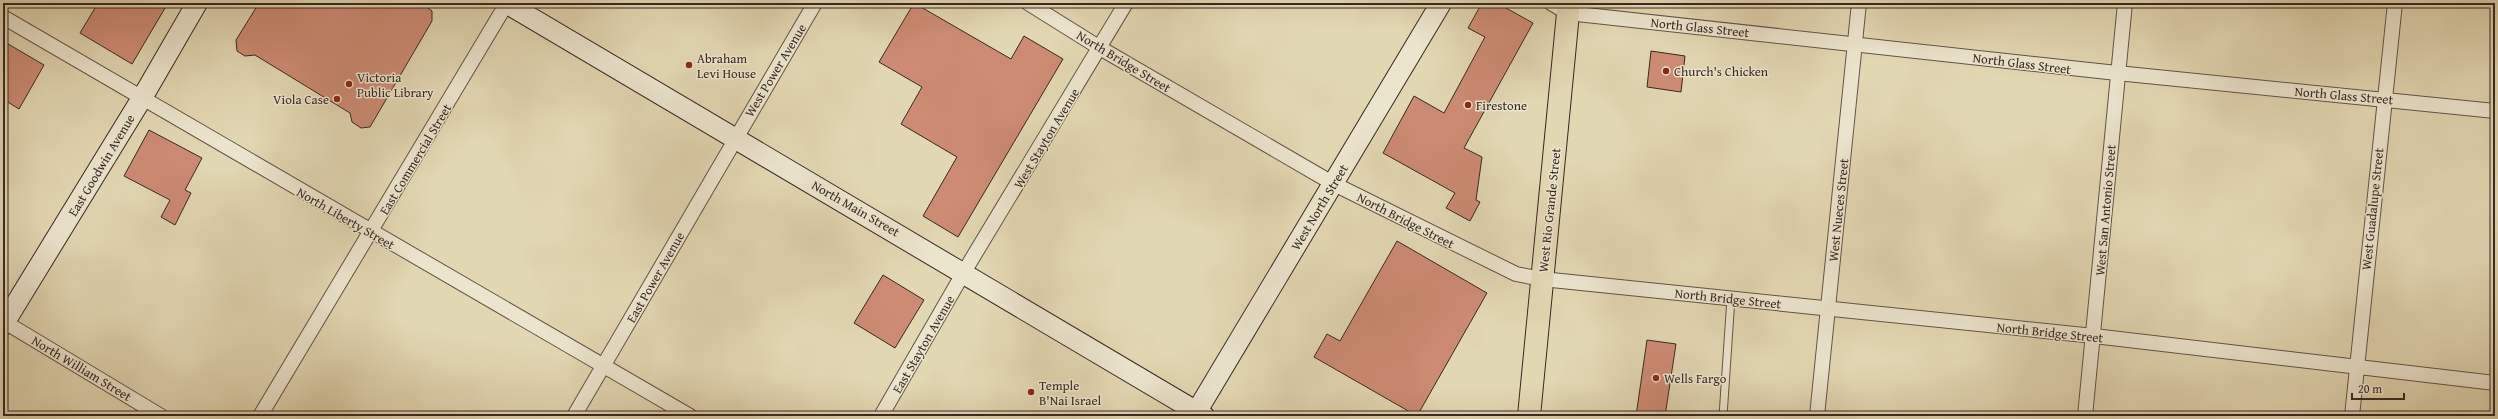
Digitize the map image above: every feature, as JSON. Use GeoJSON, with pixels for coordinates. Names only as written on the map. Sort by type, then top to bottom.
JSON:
{"type":"FeatureCollection","features":[{"type":"Feature","properties":{"kind":"main road","name":"West Rio Grande Street"},"geometry":{"type":"LineString","coordinates":[[1529,416],[1542,279],[1563,6]]}},
{"type":"Feature","properties":{"kind":"street","name":"East Goodwin Avenue"},"geometry":{"type":"LineString","coordinates":[[4,323],[142,98],[197,3]]}},
{"type":"Feature","properties":{"kind":"street","name":"North Main Street"},"geometry":{"type":"LineString","coordinates":[[507,3],[964,272],[1198,414]]}},
{"type":"Feature","properties":{"kind":"street","name":"East Commercial Street"},"geometry":{"type":"LineString","coordinates":[[260,416],[372,233],[507,3]]}},
{"type":"Feature","properties":{"kind":"street","name":"West Power Avenue"},"geometry":{"type":"LineString","coordinates":[[735,138],[815,3]]}},
{"type":"Feature","properties":{"kind":"street","name":"North Bridge Street"},"geometry":{"type":"LineString","coordinates":[[1028,3],[1100,48],[1334,184],[1516,274],[1542,279],[2094,336],[2356,368],[2495,383]]}},
{"type":"Feature","properties":{"kind":"street","name":"West Stayton Avenue"},"geometry":{"type":"LineString","coordinates":[[964,272],[1126,3]]}},
{"type":"Feature","properties":{"kind":"street","name":"West North Street"},"geometry":{"type":"LineString","coordinates":[[1198,414],[1441,3]]}},
{"type":"Feature","properties":{"kind":"street","name":"West Nueces Street"},"geometry":{"type":"LineString","coordinates":[[1817,416],[1859,3]]}},
{"type":"Feature","properties":{"kind":"street","name":"West San Antonio Street"},"geometry":{"type":"LineString","coordinates":[[2085,416],[2094,336],[2117,73],[2125,3]]}},
{"type":"Feature","properties":{"kind":"street","name":"West Guadalupe Street"},"geometry":{"type":"LineString","coordinates":[[2352,416],[2395,3]]}},
{"type":"Feature","properties":{"kind":"street","name":"North Glass Street"},"geometry":{"type":"LineString","coordinates":[[1563,6],[1854,44],[2117,73],[2384,98],[2495,111]]}},
{"type":"Feature","properties":{"kind":"street","name":"North Liberty Street"},"geometry":{"type":"LineString","coordinates":[[3,17],[372,233],[690,416]]}},
{"type":"Feature","properties":{"kind":"street","name":"East Power Avenue"},"geometry":{"type":"LineString","coordinates":[[574,416],[605,366],[735,138]]}},
{"type":"Feature","properties":{"kind":"street","name":"East Stayton Avenue"},"geometry":{"type":"LineString","coordinates":[[881,416],[964,272]]}},
{"type":"Feature","properties":{"kind":"street","name":"North William Street"},"geometry":{"type":"LineString","coordinates":[[4,323],[161,416]]}},
{"type":"Feature","properties":{"kind":"lane"},"geometry":{"type":"LineString","coordinates":[[1722,416],[1731,298]]}},
{"type":"Feature","properties":{"kind":"building"},"geometry":{"type":"Polygon","coordinates":[[[98,3],[168,3],[132,64],[80,33],[98,3]]]}},
{"type":"Feature","properties":{"kind":"building","name":"Victoria Public Library"},"geometry":{"type":"Polygon","coordinates":[[[259,3],[410,3],[424,5],[432,11],[432,21],[370,127],[361,128],[352,122],[350,113],[255,55],[245,56],[237,51],[236,40],[259,3]]]}},
{"type":"Feature","properties":{"kind":"building"},"geometry":{"type":"Polygon","coordinates":[[[914,3],[1011,59],[1024,36],[1063,59],[958,237],[923,216],[957,157],[901,124],[922,87],[879,62],[914,3]]]}},
{"type":"Feature","properties":{"kind":"building","name":"Firestone"},"geometry":{"type":"Polygon","coordinates":[[[1482,3],[1497,3],[1533,23],[1464,148],[1482,157],[1476,200],[1480,202],[1470,221],[1446,208],[1455,193],[1383,153],[1414,96],[1444,113],[1485,37],[1468,28],[1482,3]]]}},
{"type":"Feature","properties":{"kind":"building"},"geometry":{"type":"Polygon","coordinates":[[[3,41],[44,65],[19,109],[3,99],[3,41]]]}},
{"type":"Feature","properties":{"kind":"building","name":"Church's Chicken"},"geometry":{"type":"Polygon","coordinates":[[[1651,51],[1685,56],[1681,92],[1647,87],[1651,51]]]}},
{"type":"Feature","properties":{"kind":"building"},"geometry":{"type":"Polygon","coordinates":[[[149,130],[202,158],[185,190],[191,193],[175,225],[161,217],[170,200],[124,176],[149,130]]]}},
{"type":"Feature","properties":{"kind":"building"},"geometry":{"type":"Polygon","coordinates":[[[1397,241],[1487,293],[1417,416],[1314,357],[1327,334],[1340,341],[1397,241]]]}},
{"type":"Feature","properties":{"kind":"building"},"geometry":{"type":"Polygon","coordinates":[[[883,275],[924,300],[895,348],[854,323],[883,275]]]}},
{"type":"Feature","properties":{"kind":"building","name":"Wells Fargo"},"geometry":{"type":"Polygon","coordinates":[[[1647,340],[1676,344],[1665,416],[1636,416],[1647,340]]]}},
{"type":"Feature","properties":{"kind":"place","name":"Abraham Levi House"},"geometry":{"type":"Point","coordinates":[689,65]}},
{"type":"Feature","properties":{"kind":"place","name":"Church's Chicken"},"geometry":{"type":"Point","coordinates":[1666,71]}},
{"type":"Feature","properties":{"kind":"place","name":"Victoria Public Library"},"geometry":{"type":"Point","coordinates":[349,84]}},
{"type":"Feature","properties":{"kind":"place","name":"Viola Case"},"geometry":{"type":"Point","coordinates":[337,99]}},
{"type":"Feature","properties":{"kind":"place","name":"Firestone"},"geometry":{"type":"Point","coordinates":[1468,105]}},
{"type":"Feature","properties":{"kind":"place","name":"Wells Fargo"},"geometry":{"type":"Point","coordinates":[1656,378]}},
{"type":"Feature","properties":{"kind":"place","name":"Temple B'Nai Israel"},"geometry":{"type":"Point","coordinates":[1031,392]}}]}
